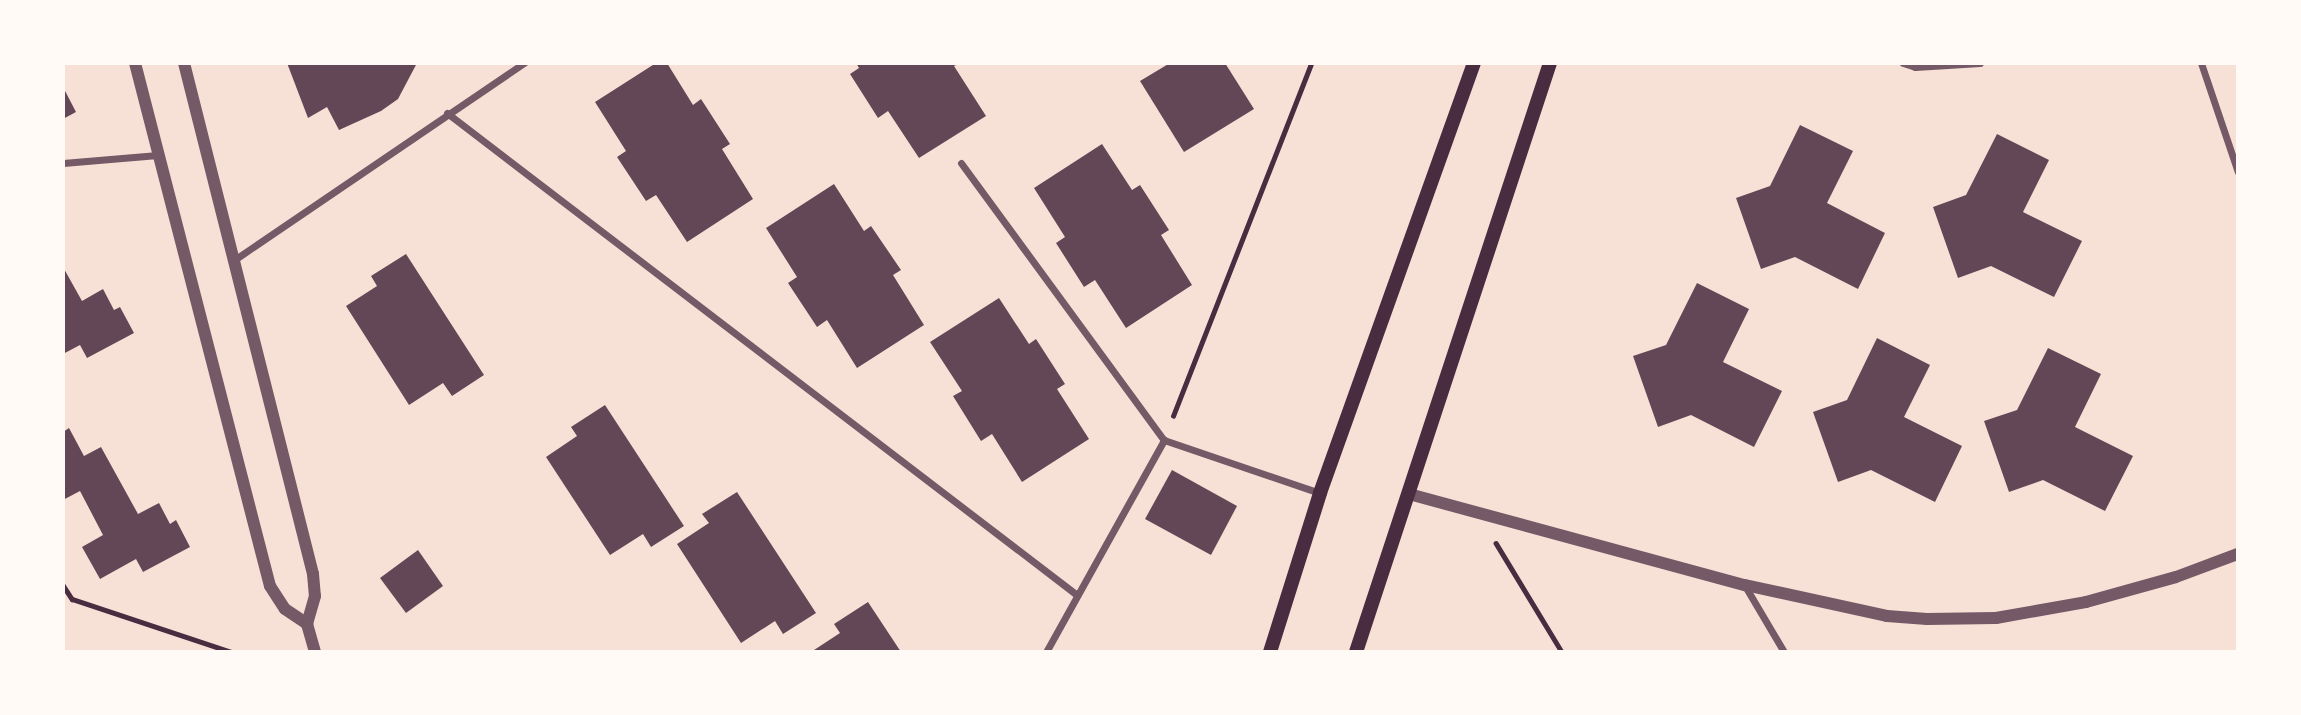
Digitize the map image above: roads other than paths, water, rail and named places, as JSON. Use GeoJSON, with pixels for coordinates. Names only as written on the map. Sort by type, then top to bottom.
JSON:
{"type":"FeatureCollection","features":[{"type":"Feature","properties":{"kind":"main road"},"geometry":{"type":"LineString","coordinates":[[1270,652],[1320,493],[1474,63]]}},
{"type":"Feature","properties":{"kind":"main road"},"geometry":{"type":"LineString","coordinates":[[1356,652],[1550,63]]}},
{"type":"Feature","properties":{"kind":"street"},"geometry":{"type":"LineString","coordinates":[[135,63],[270,586],[285,609],[307,624]]}},
{"type":"Feature","properties":{"kind":"street"},"geometry":{"type":"LineString","coordinates":[[184,63],[313,575],[315,596],[307,624],[315,652]]}},
{"type":"Feature","properties":{"kind":"street"},"geometry":{"type":"LineString","coordinates":[[234,260],[524,63]]}},
{"type":"Feature","properties":{"kind":"street"},"geometry":{"type":"LineString","coordinates":[[1903,63],[1915,67],[1980,63]]}},
{"type":"Feature","properties":{"kind":"street"},"geometry":{"type":"LineString","coordinates":[[2201,63],[2238,172]]}},
{"type":"Feature","properties":{"kind":"street"},"geometry":{"type":"LineString","coordinates":[[447,113],[1077,595]]}},
{"type":"Feature","properties":{"kind":"street"},"geometry":{"type":"LineString","coordinates":[[63,163],[158,155]]}},
{"type":"Feature","properties":{"kind":"street"},"geometry":{"type":"LineString","coordinates":[[961,163],[1164,440],[1320,493]]}},
{"type":"Feature","properties":{"kind":"street"},"geometry":{"type":"LineString","coordinates":[[1046,652],[1164,440]]}},
{"type":"Feature","properties":{"kind":"street"},"geometry":{"type":"LineString","coordinates":[[1409,495],[1745,585],[1887,616],[1996,618],[2086,602],[2176,577],[2238,554]]}},
{"type":"Feature","properties":{"kind":"street"},"geometry":{"type":"LineString","coordinates":[[1745,585],[1784,652]]}}]}
